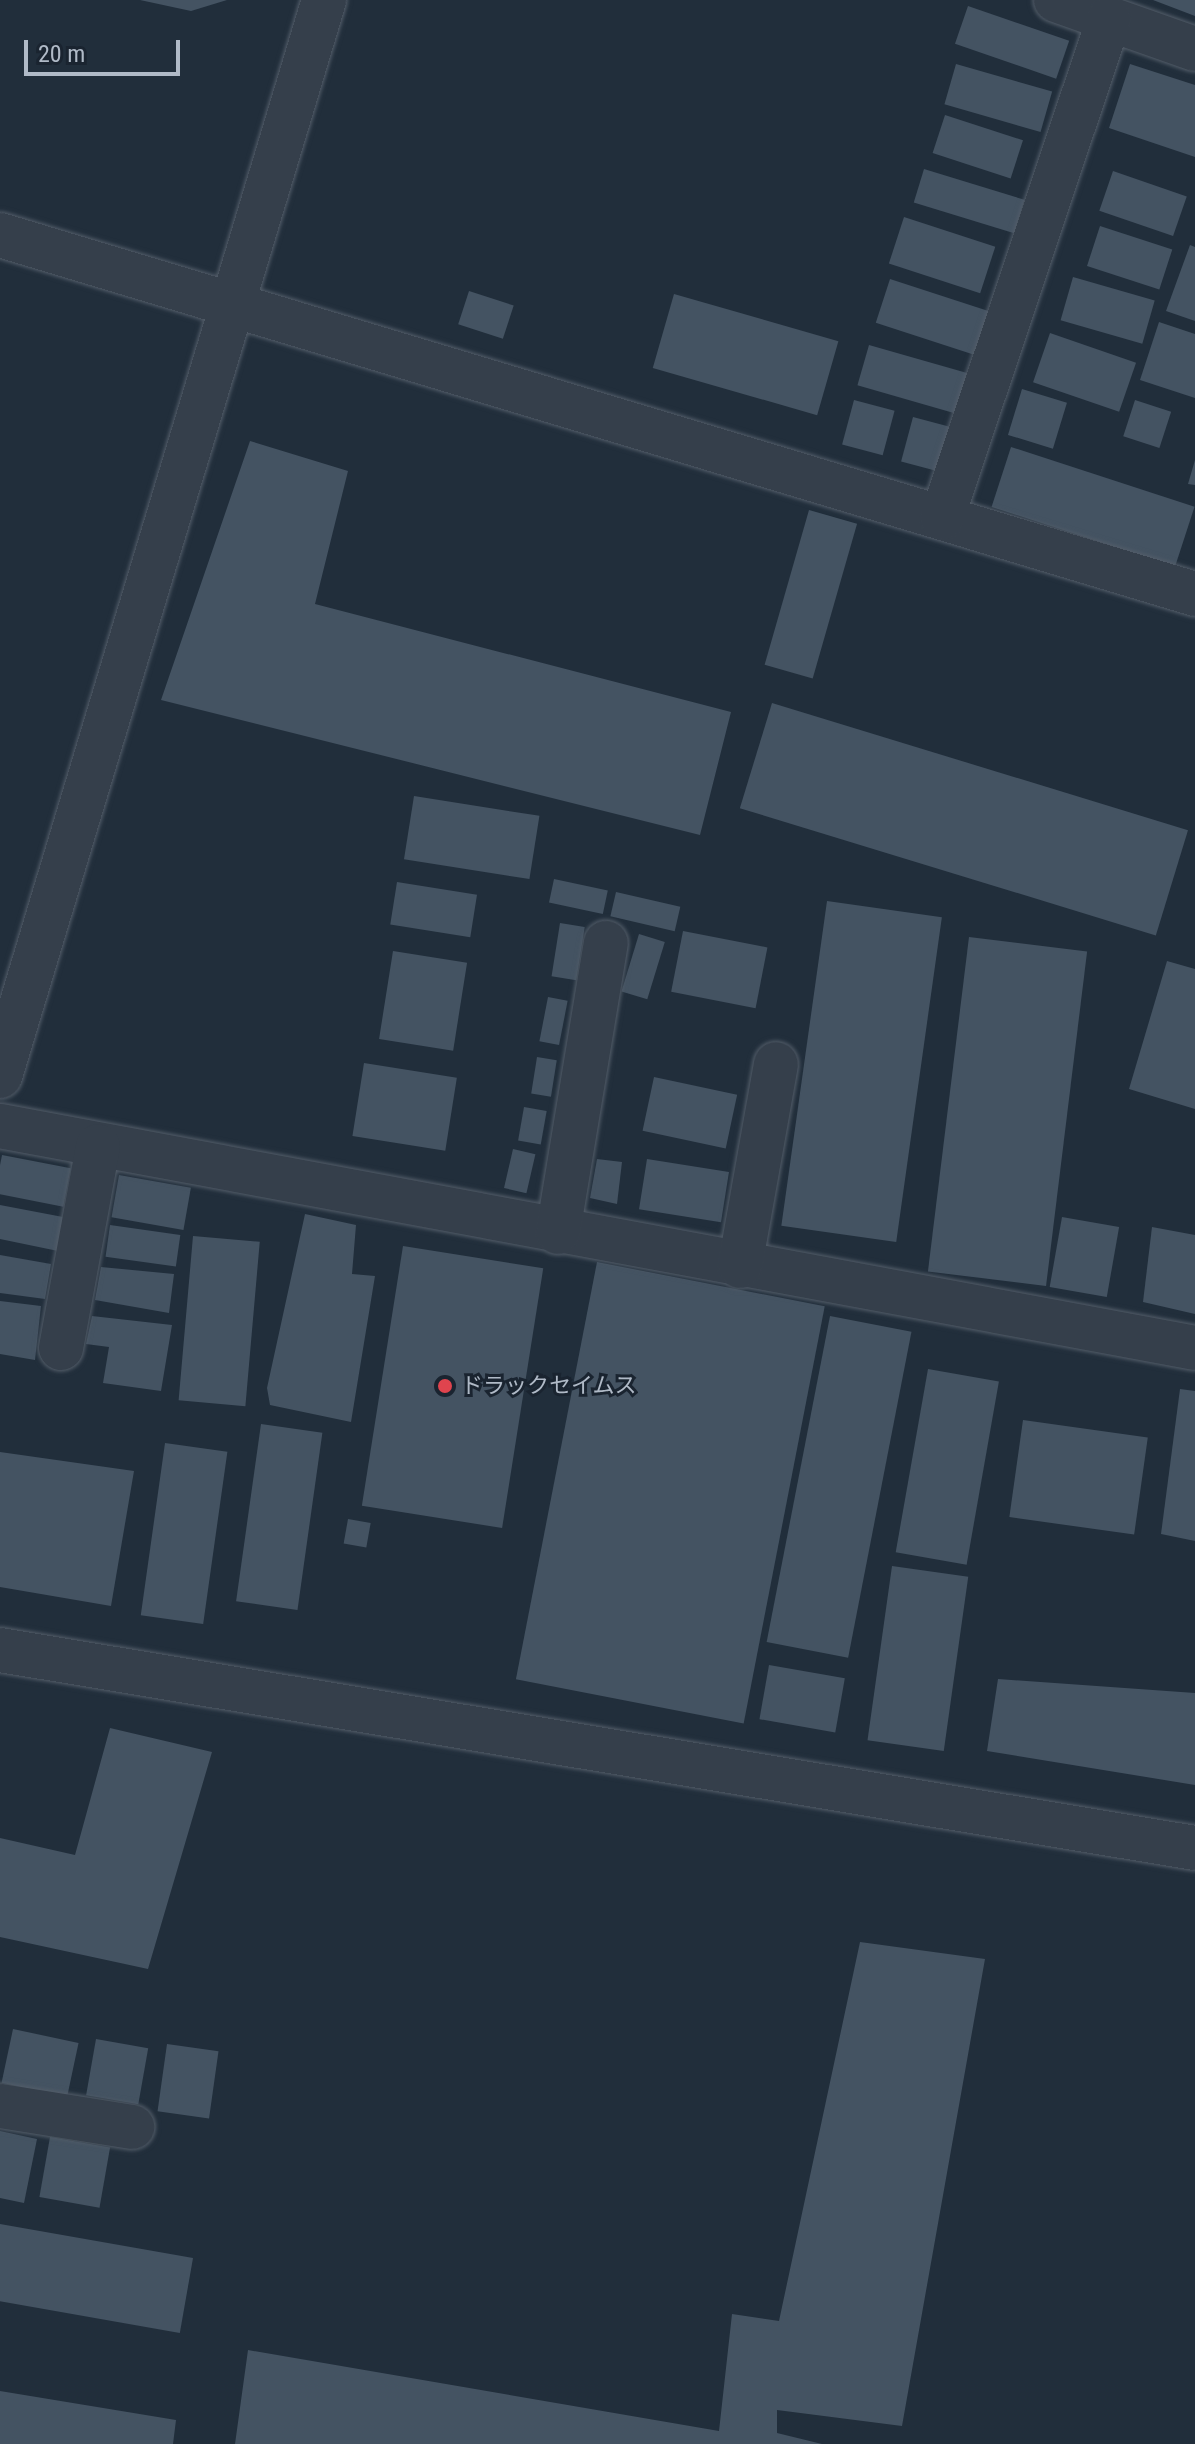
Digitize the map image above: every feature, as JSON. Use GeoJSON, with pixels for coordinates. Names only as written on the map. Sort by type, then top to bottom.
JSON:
{"type":"FeatureCollection","features":[{"type":"Feature","properties":{"kind":"street"},"geometry":{"type":"LineString","coordinates":[[0,1076],[324,0]]}},
{"type":"Feature","properties":{"kind":"street"},"geometry":{"type":"LineString","coordinates":[[1056,0],[1195,49]]}},
{"type":"Feature","properties":{"kind":"street"},"geometry":{"type":"LineString","coordinates":[[942,518],[1109,19]]}},
{"type":"Feature","properties":{"kind":"street"},"geometry":{"type":"LineString","coordinates":[[0,235],[1195,594]]}},
{"type":"Feature","properties":{"kind":"street"},"geometry":{"type":"LineString","coordinates":[[558,1232],[606,943]]}},
{"type":"Feature","properties":{"kind":"street"},"geometry":{"type":"LineString","coordinates":[[740,1266],[776,1064]]}},
{"type":"Feature","properties":{"kind":"street"},"geometry":{"type":"LineString","coordinates":[[0,1126],[740,1266],[1195,1348]]}},
{"type":"Feature","properties":{"kind":"street"},"geometry":{"type":"LineString","coordinates":[[61,1348],[98,1146]]}},
{"type":"Feature","properties":{"kind":"street"},"geometry":{"type":"LineString","coordinates":[[0,1650],[1195,1848]]}},
{"type":"Feature","properties":{"kind":"street"},"geometry":{"type":"LineString","coordinates":[[0,2106],[132,2127]]}},
{"type":"Feature","properties":{"kind":"building"},"geometry":{"type":"Polygon","coordinates":[[[140,0],[227,0],[191,11],[140,0]]]}},
{"type":"Feature","properties":{"kind":"building"},"geometry":{"type":"Polygon","coordinates":[[[1153,0],[1195,0],[1195,16],[1153,0]]]}},
{"type":"Feature","properties":{"kind":"building"},"geometry":{"type":"Polygon","coordinates":[[[968,6],[1069,41],[1056,79],[955,44],[968,6]]]}},
{"type":"Feature","properties":{"kind":"building"},"geometry":{"type":"Polygon","coordinates":[[[956,64],[1052,92],[1041,132],[944,104],[956,64]]]}},
{"type":"Feature","properties":{"kind":"building"},"geometry":{"type":"Polygon","coordinates":[[[1130,64],[1195,85],[1195,157],[1109,128],[1130,64]]]}},
{"type":"Feature","properties":{"kind":"building"},"geometry":{"type":"Polygon","coordinates":[[[945,115],[1023,140],[1011,178],[933,153],[945,115]]]}},
{"type":"Feature","properties":{"kind":"building"},"geometry":{"type":"Polygon","coordinates":[[[924,169],[1024,200],[1014,233],[914,202],[924,169]]]}},
{"type":"Feature","properties":{"kind":"building"},"geometry":{"type":"Polygon","coordinates":[[[1113,171],[1187,196],[1173,236],[1099,211],[1113,171]]]}},
{"type":"Feature","properties":{"kind":"building"},"geometry":{"type":"Polygon","coordinates":[[[904,217],[995,247],[980,293],[889,264],[904,217]]]}},
{"type":"Feature","properties":{"kind":"building"},"geometry":{"type":"Polygon","coordinates":[[[1100,226],[1172,249],[1159,289],[1087,266],[1100,226]]]}},
{"type":"Feature","properties":{"kind":"building"},"geometry":{"type":"Polygon","coordinates":[[[1190,245],[1195,247],[1195,321],[1166,311],[1190,245]]]}},
{"type":"Feature","properties":{"kind":"building"},"geometry":{"type":"Polygon","coordinates":[[[1073,277],[1155,300],[1142,344],[1061,320],[1073,277]]]}},
{"type":"Feature","properties":{"kind":"building"},"geometry":{"type":"Polygon","coordinates":[[[890,279],[990,311],[976,355],[876,323],[890,279]]]}},
{"type":"Feature","properties":{"kind":"building"},"geometry":{"type":"Polygon","coordinates":[[[469,291],[514,306],[503,339],[458,324],[469,291]]]}},
{"type":"Feature","properties":{"kind":"building"},"geometry":{"type":"Polygon","coordinates":[[[674,294],[838,341],[817,415],[653,368],[674,294]]]}},
{"type":"Feature","properties":{"kind":"building"},"geometry":{"type":"Polygon","coordinates":[[[1159,322],[1195,334],[1195,398],[1140,380],[1159,322]]]}},
{"type":"Feature","properties":{"kind":"building"},"geometry":{"type":"Polygon","coordinates":[[[1050,333],[1136,363],[1119,412],[1033,382],[1050,333]]]}},
{"type":"Feature","properties":{"kind":"building"},"geometry":{"type":"Polygon","coordinates":[[[869,345],[967,373],[955,413],[857,385],[869,345]]]}},
{"type":"Feature","properties":{"kind":"building"},"geometry":{"type":"Polygon","coordinates":[[[1022,389],[1067,403],[1053,449],[1008,435],[1022,389]]]}},
{"type":"Feature","properties":{"kind":"building"},"geometry":{"type":"Polygon","coordinates":[[[854,400],[895,411],[883,455],[842,444],[854,400]]]}},
{"type":"Feature","properties":{"kind":"building"},"geometry":{"type":"Polygon","coordinates":[[[1135,400],[1171,412],[1159,448],[1123,436],[1135,400]]]}},
{"type":"Feature","properties":{"kind":"building"},"geometry":{"type":"Polygon","coordinates":[[[913,417],[951,427],[939,472],[901,461],[913,417]]]}},
{"type":"Feature","properties":{"kind":"building"},"geometry":{"type":"Polygon","coordinates":[[[250,441],[348,471],[315,604],[731,712],[700,835],[161,700],[250,441]]]}},
{"type":"Feature","properties":{"kind":"building"},"geometry":{"type":"Polygon","coordinates":[[[1011,447],[1195,507],[1175,567],[992,507],[1011,447]]]}},
{"type":"Feature","properties":{"kind":"building"},"geometry":{"type":"Polygon","coordinates":[[[1195,460],[1195,485],[1188,484],[1195,460]]]}},
{"type":"Feature","properties":{"kind":"building"},"geometry":{"type":"Polygon","coordinates":[[[809,510],[857,524],[813,679],[765,665],[809,510]]]}},
{"type":"Feature","properties":{"kind":"building"},"geometry":{"type":"Polygon","coordinates":[[[772,703],[1188,830],[1156,935],[740,808],[772,703]]]}},
{"type":"Feature","properties":{"kind":"building"},"geometry":{"type":"Polygon","coordinates":[[[414,796],[539,816],[529,879],[404,859],[414,796]]]}},
{"type":"Feature","properties":{"kind":"building"},"geometry":{"type":"Polygon","coordinates":[[[554,879],[608,890],[603,914],[549,902],[554,879]]]}},
{"type":"Feature","properties":{"kind":"building"},"geometry":{"type":"Polygon","coordinates":[[[397,882],[477,895],[470,937],[390,924],[397,882]]]}},
{"type":"Feature","properties":{"kind":"building"},"geometry":{"type":"Polygon","coordinates":[[[616,892],[680,907],[675,931],[610,916],[616,892]]]}},
{"type":"Feature","properties":{"kind":"building"},"geometry":{"type":"Polygon","coordinates":[[[827,901],[942,917],[896,1242],[781,1226],[827,901]]]}},
{"type":"Feature","properties":{"kind":"building"},"geometry":{"type":"Polygon","coordinates":[[[560,923],[585,927],[576,980],[552,976],[560,923]]]}},
{"type":"Feature","properties":{"kind":"building"},"geometry":{"type":"Polygon","coordinates":[[[683,931],[767,947],[756,1008],[671,992],[683,931]]]}},
{"type":"Feature","properties":{"kind":"building"},"geometry":{"type":"Polygon","coordinates":[[[639,934],[665,942],[647,999],[621,991],[639,934]]]}},
{"type":"Feature","properties":{"kind":"building"},"geometry":{"type":"Polygon","coordinates":[[[969,937],[1087,952],[1046,1286],[928,1271],[969,937]]]}},
{"type":"Feature","properties":{"kind":"building"},"geometry":{"type":"Polygon","coordinates":[[[393,951],[467,963],[453,1051],[379,1039],[393,951]]]}},
{"type":"Feature","properties":{"kind":"building"},"geometry":{"type":"Polygon","coordinates":[[[1167,961],[1195,969],[1195,1109],[1129,1089],[1167,961]]]}},
{"type":"Feature","properties":{"kind":"building"},"geometry":{"type":"Polygon","coordinates":[[[548,997],[568,1001],[559,1045],[539,1041],[548,997]]]}},
{"type":"Feature","properties":{"kind":"building"},"geometry":{"type":"Polygon","coordinates":[[[537,1057],[557,1060],[551,1097],[531,1094],[537,1057]]]}},
{"type":"Feature","properties":{"kind":"building"},"geometry":{"type":"Polygon","coordinates":[[[364,1063],[457,1078],[445,1151],[352,1136],[364,1063]]]}},
{"type":"Feature","properties":{"kind":"building"},"geometry":{"type":"Polygon","coordinates":[[[654,1077],[737,1095],[726,1148],[643,1131],[654,1077]]]}},
{"type":"Feature","properties":{"kind":"building"},"geometry":{"type":"Polygon","coordinates":[[[524,1107],[547,1111],[541,1144],[518,1140],[524,1107]]]}},
{"type":"Feature","properties":{"kind":"building"},"geometry":{"type":"Polygon","coordinates":[[[513,1149],[535,1154],[526,1193],[504,1188],[513,1149]]]}},
{"type":"Feature","properties":{"kind":"building"},"geometry":{"type":"Polygon","coordinates":[[[2,1155],[71,1168],[63,1207],[0,1194],[2,1155]]]}},
{"type":"Feature","properties":{"kind":"building"},"geometry":{"type":"Polygon","coordinates":[[[597,1159],[622,1162],[617,1204],[590,1198],[597,1159]]]}},
{"type":"Feature","properties":{"kind":"building"},"geometry":{"type":"Polygon","coordinates":[[[647,1159],[729,1172],[721,1222],[639,1209],[647,1159]]]}},
{"type":"Feature","properties":{"kind":"building"},"geometry":{"type":"Polygon","coordinates":[[[119,1175],[191,1188],[183,1230],[112,1217],[119,1175]]]}},
{"type":"Feature","properties":{"kind":"building"},"geometry":{"type":"Polygon","coordinates":[[[0,1205],[63,1217],[58,1251],[0,1239],[0,1205]]]}},
{"type":"Feature","properties":{"kind":"building"},"geometry":{"type":"Polygon","coordinates":[[[305,1214],[356,1225],[352,1274],[375,1276],[351,1422],[270,1405],[267,1388],[305,1214]]]}},
{"type":"Feature","properties":{"kind":"building"},"geometry":{"type":"Polygon","coordinates":[[[1062,1217],[1119,1227],[1107,1297],[1050,1287],[1062,1217]]]}},
{"type":"Feature","properties":{"kind":"building"},"geometry":{"type":"Polygon","coordinates":[[[110,1225],[180,1235],[176,1267],[106,1257],[110,1225]]]}},
{"type":"Feature","properties":{"kind":"building"},"geometry":{"type":"Polygon","coordinates":[[[1152,1227],[1195,1235],[1195,1314],[1143,1302],[1152,1227]]]}},
{"type":"Feature","properties":{"kind":"building"},"geometry":{"type":"Polygon","coordinates":[[[193,1236],[260,1242],[245,1406],[179,1400],[193,1236]]]}},
{"type":"Feature","properties":{"kind":"building","name":"ドラックセイムス"},"geometry":{"type":"Polygon","coordinates":[[[403,1246],[543,1268],[502,1528],[362,1506],[403,1246]]]}},
{"type":"Feature","properties":{"kind":"building"},"geometry":{"type":"Polygon","coordinates":[[[0,1255],[51,1264],[45,1299],[0,1293],[0,1255]]]}},
{"type":"Feature","properties":{"kind":"building"},"geometry":{"type":"Polygon","coordinates":[[[597,1262],[825,1306],[744,1723],[516,1679],[597,1262]]]}},
{"type":"Feature","properties":{"kind":"building"},"geometry":{"type":"Polygon","coordinates":[[[101,1267],[174,1274],[169,1313],[95,1300],[101,1267]]]}},
{"type":"Feature","properties":{"kind":"building"},"geometry":{"type":"Polygon","coordinates":[[[0,1301],[41,1306],[35,1360],[0,1354],[0,1301]]]}},
{"type":"Feature","properties":{"kind":"building"},"geometry":{"type":"Polygon","coordinates":[[[92,1316],[172,1325],[161,1391],[103,1383],[109,1347],[86,1344],[92,1316]]]}},
{"type":"Feature","properties":{"kind":"building"},"geometry":{"type":"Polygon","coordinates":[[[830,1316],[911,1332],[848,1658],[767,1642],[830,1316]]]}},
{"type":"Feature","properties":{"kind":"building"},"geometry":{"type":"Polygon","coordinates":[[[928,1369],[999,1382],[967,1565],[896,1552],[928,1369]]]}},
{"type":"Feature","properties":{"kind":"building"},"geometry":{"type":"Polygon","coordinates":[[[1180,1389],[1195,1391],[1195,1541],[1161,1534],[1180,1389]]]}},
{"type":"Feature","properties":{"kind":"building"},"geometry":{"type":"Polygon","coordinates":[[[1023,1420],[1148,1438],[1134,1535],[1009,1517],[1023,1420]]]}},
{"type":"Feature","properties":{"kind":"building"},"geometry":{"type":"Polygon","coordinates":[[[261,1424],[322,1433],[297,1610],[236,1601],[261,1424]]]}},
{"type":"Feature","properties":{"kind":"building"},"geometry":{"type":"Polygon","coordinates":[[[165,1443],[227,1452],[203,1624],[141,1615],[165,1443]]]}},
{"type":"Feature","properties":{"kind":"building"},"geometry":{"type":"Polygon","coordinates":[[[0,1452],[134,1471],[111,1606],[0,1587],[0,1452]]]}},
{"type":"Feature","properties":{"kind":"building"},"geometry":{"type":"Polygon","coordinates":[[[348,1519],[371,1523],[366,1548],[344,1544],[348,1519]]]}},
{"type":"Feature","properties":{"kind":"building"},"geometry":{"type":"Polygon","coordinates":[[[892,1566],[968,1577],[944,1751],[868,1740],[892,1566]]]}},
{"type":"Feature","properties":{"kind":"building"},"geometry":{"type":"Polygon","coordinates":[[[769,1665],[845,1678],[835,1733],[759,1719],[769,1665]]]}},
{"type":"Feature","properties":{"kind":"building"},"geometry":{"type":"Polygon","coordinates":[[[998,1679],[1195,1693],[1195,1785],[987,1751],[998,1679]]]}},
{"type":"Feature","properties":{"kind":"building"},"geometry":{"type":"Polygon","coordinates":[[[110,1728],[212,1752],[148,1969],[0,1937],[0,1838],[75,1855],[110,1728]]]}},
{"type":"Feature","properties":{"kind":"building"},"geometry":{"type":"Polygon","coordinates":[[[860,1942],[985,1959],[902,2426],[777,2410],[777,2433],[822,2444],[235,2444],[248,2350],[719,2431],[732,2314],[779,2321],[860,1942]]]}},
{"type":"Feature","properties":{"kind":"building"},"geometry":{"type":"Polygon","coordinates":[[[13,2029],[79,2043],[67,2097],[2,2083],[13,2029]]]}},
{"type":"Feature","properties":{"kind":"building"},"geometry":{"type":"Polygon","coordinates":[[[96,2039],[148,2048],[138,2104],[86,2095],[96,2039]]]}},
{"type":"Feature","properties":{"kind":"building"},"geometry":{"type":"Polygon","coordinates":[[[167,2044],[218,2051],[209,2119],[158,2111],[167,2044]]]}},
{"type":"Feature","properties":{"kind":"building"},"geometry":{"type":"Polygon","coordinates":[[[0,2131],[37,2139],[24,2203],[0,2198],[0,2131]]]}},
{"type":"Feature","properties":{"kind":"building"},"geometry":{"type":"Polygon","coordinates":[[[50,2137],[110,2148],[99,2208],[39,2197],[50,2137]]]}},
{"type":"Feature","properties":{"kind":"building"},"geometry":{"type":"Polygon","coordinates":[[[0,2224],[193,2258],[180,2333],[0,2301],[0,2224]]]}},
{"type":"Feature","properties":{"kind":"building"},"geometry":{"type":"Polygon","coordinates":[[[0,2391],[176,2420],[173,2444],[0,2444],[0,2391]]]}},
{"type":"Feature","properties":{"kind":"place","name":"ドラックセイムス"},"geometry":{"type":"Point","coordinates":[445,1386]}}]}
